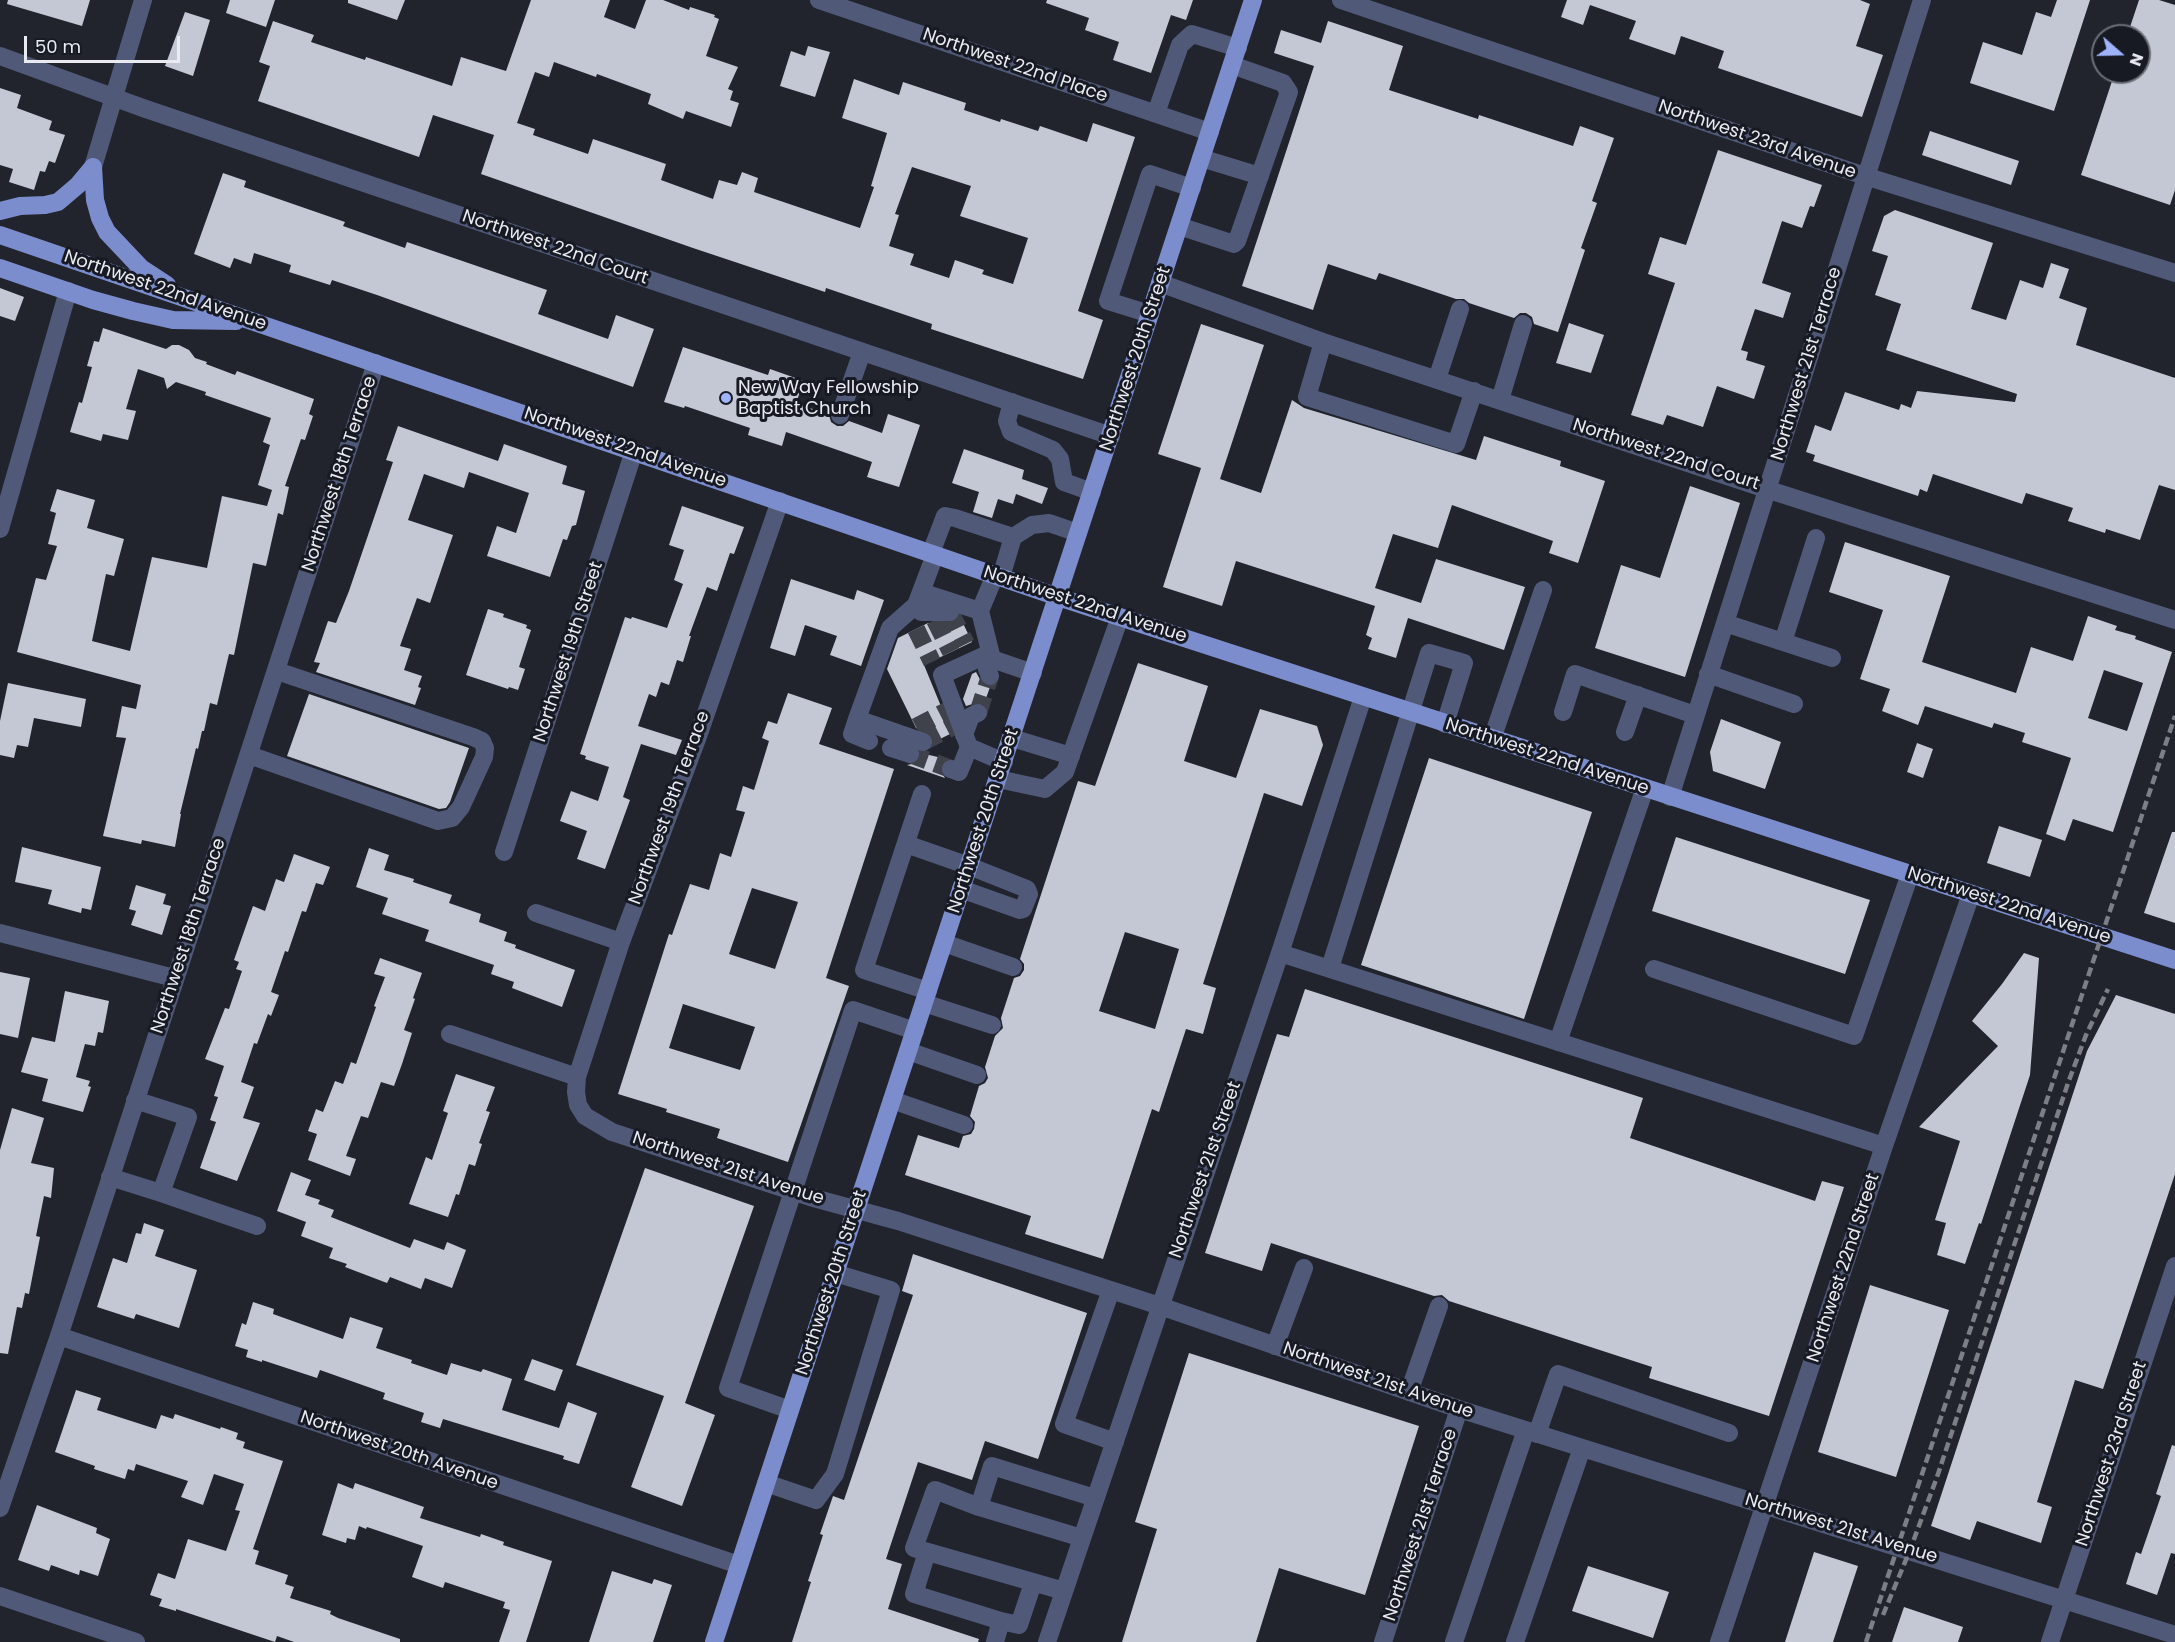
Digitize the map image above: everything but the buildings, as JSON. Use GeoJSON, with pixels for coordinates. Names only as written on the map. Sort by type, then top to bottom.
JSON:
{"type":"FeatureCollection","features":[{"type":"Feature","properties":{"kind":"main road","name":"Northwest 20th Street"},"geometry":{"type":"LineString","coordinates":[[714,1642],[1253,0]]}},
{"type":"Feature","properties":{"kind":"main road"},"geometry":{"type":"LineString","coordinates":[[0,211],[20,206],[58,202],[78,185],[93,167]]}},
{"type":"Feature","properties":{"kind":"main road"},"geometry":{"type":"LineString","coordinates":[[93,167],[95,200],[107,232],[141,267],[186,298]]}},
{"type":"Feature","properties":{"kind":"main road","name":"Northwest 22nd Avenue"},"geometry":{"type":"LineString","coordinates":[[0,235],[1058,597],[2175,960]]}},
{"type":"Feature","properties":{"kind":"main road"},"geometry":{"type":"LineString","coordinates":[[0,268],[112,306],[173,320],[251,321]]}},
{"type":"Feature","properties":{"kind":"street"},"geometry":{"type":"LineString","coordinates":[[93,167],[143,0]]}},
{"type":"Feature","properties":{"kind":"street","name":"Northwest 22nd Place"},"geometry":{"type":"LineString","coordinates":[[819,0],[1210,132]]}},
{"type":"Feature","properties":{"kind":"street","name":"Northwest 23rd Avenue"},"geometry":{"type":"LineString","coordinates":[[1341,0],[1865,176],[2175,273]]}},
{"type":"Feature","properties":{"kind":"street","name":"Northwest 21st Terrace"},"geometry":{"type":"LineString","coordinates":[[1670,796],[1769,490],[1865,176],[1922,0]]}},
{"type":"Feature","properties":{"kind":"street"},"geometry":{"type":"LineString","coordinates":[[1156,113],[1180,45],[1192,34],[1283,83],[1289,92],[1239,237],[1234,244],[1179,226]]}},
{"type":"Feature","properties":{"kind":"street","name":"Northwest 22nd Court"},"geometry":{"type":"LineString","coordinates":[[0,56],[429,206],[1111,436]]}},
{"type":"Feature","properties":{"kind":"street"},"geometry":{"type":"LineString","coordinates":[[1202,158],[1260,176]]}},
{"type":"Feature","properties":{"kind":"street"},"geometry":{"type":"LineString","coordinates":[[1150,314],[1108,301],[1111,290],[1150,174],[1192,188]]}},
{"type":"Feature","properties":{"kind":"street","name":"Northwest 22nd Court"},"geometry":{"type":"LineString","coordinates":[[1160,283],[1323,342],[1769,490],[2175,620]]}},
{"type":"Feature","properties":{"kind":"street"},"geometry":{"type":"LineString","coordinates":[[0,529],[68,291]]}},
{"type":"Feature","properties":{"kind":"street"},"geometry":{"type":"LineString","coordinates":[[1437,379],[1460,309]]}},
{"type":"Feature","properties":{"kind":"street"},"geometry":{"type":"LineString","coordinates":[[1500,400],[1524,324]]}},
{"type":"Feature","properties":{"kind":"street"},"geometry":{"type":"LineString","coordinates":[[1323,342],[1307,397],[1456,444],[1474,391]]}},
{"type":"Feature","properties":{"kind":"street"},"geometry":{"type":"LineString","coordinates":[[840,415],[862,352]]}},
{"type":"Feature","properties":{"kind":"street","name":"Northwest 18th Terrace"},"geometry":{"type":"LineString","coordinates":[[0,1508],[59,1336],[376,363]]}},
{"type":"Feature","properties":{"kind":"street"},"geometry":{"type":"LineString","coordinates":[[1012,402],[1007,421],[1011,432],[1053,450],[1060,459],[1064,482],[1092,492]]}},
{"type":"Feature","properties":{"kind":"street","name":"Northwest 19th Street"},"geometry":{"type":"LineString","coordinates":[[504,852],[634,452]]}},
{"type":"Feature","properties":{"kind":"street","name":"Northwest 19th Terrace"},"geometry":{"type":"LineString","coordinates":[[585,1116],[577,1098],[577,1077],[621,942],[697,739],[780,501]]}},
{"type":"Feature","properties":{"kind":"street"},"geometry":{"type":"LineString","coordinates":[[927,612],[933,554],[945,516],[1013,537]]}},
{"type":"Feature","properties":{"kind":"street"},"geometry":{"type":"LineString","coordinates":[[951,769],[959,772],[969,663],[980,611],[998,576],[1013,537],[1032,525],[1049,523],[1078,534]]}},
{"type":"Feature","properties":{"kind":"street"},"geometry":{"type":"LineString","coordinates":[[1783,642],[1816,538]]}},
{"type":"Feature","properties":{"kind":"street"},"geometry":{"type":"LineString","coordinates":[[1492,739],[1544,590]]}},
{"type":"Feature","properties":{"kind":"street"},"geometry":{"type":"LineString","coordinates":[[869,741],[852,734],[890,628],[927,612],[980,611]]}},
{"type":"Feature","properties":{"kind":"street"},"geometry":{"type":"LineString","coordinates":[[963,721],[1001,771],[1045,789],[1065,772],[1120,617]]}},
{"type":"Feature","properties":{"kind":"street"},"geometry":{"type":"LineString","coordinates":[[1725,623],[1832,658]]}},
{"type":"Feature","properties":{"kind":"street"},"geometry":{"type":"LineString","coordinates":[[1330,968],[1429,652],[1464,663],[1445,724]]}},
{"type":"Feature","properties":{"kind":"street"},"geometry":{"type":"LineString","coordinates":[[969,663],[1033,673]]}},
{"type":"Feature","properties":{"kind":"street"},"geometry":{"type":"LineString","coordinates":[[249,755],[438,821],[452,818],[461,807],[484,757],[485,748],[482,741],[473,737],[277,671]]}},
{"type":"Feature","properties":{"kind":"street"},"geometry":{"type":"LineString","coordinates":[[1563,712],[1575,674],[1695,715]]}},
{"type":"Feature","properties":{"kind":"street"},"geometry":{"type":"LineString","coordinates":[[1708,674],[1794,704]]}},
{"type":"Feature","properties":{"kind":"street"},"geometry":{"type":"LineString","coordinates":[[1625,732],[1638,695]]}},
{"type":"Feature","properties":{"kind":"street","name":"Northwest 21st Street"},"geometry":{"type":"LineString","coordinates":[[1047,1642],[1280,953],[1363,697]]}},
{"type":"Feature","properties":{"kind":"street"},"geometry":{"type":"LineString","coordinates":[[857,718],[908,741]]}},
{"type":"Feature","properties":{"kind":"street"},"geometry":{"type":"LineString","coordinates":[[1012,738],[1071,756]]}},
{"type":"Feature","properties":{"kind":"street"},"geometry":{"type":"LineString","coordinates":[[1558,1042],[1645,788]]}},
{"type":"Feature","properties":{"kind":"street"},"geometry":{"type":"LineString","coordinates":[[922,794],[864,970],[992,1025]]}},
{"type":"Feature","properties":{"kind":"street"},"geometry":{"type":"LineString","coordinates":[[906,844],[969,866],[1027,890],[1029,894],[1020,910],[961,889]]}},
{"type":"Feature","properties":{"kind":"street"},"geometry":{"type":"LineString","coordinates":[[1654,969],[1854,1036],[1910,874]]}},
{"type":"Feature","properties":{"kind":"street","name":"Northwest 22nd Street"},"geometry":{"type":"LineString","coordinates":[[1719,1642],[1884,1146],[1971,894]]}},
{"type":"Feature","properties":{"kind":"street"},"geometry":{"type":"LineString","coordinates":[[536,913],[621,942]]}},
{"type":"Feature","properties":{"kind":"street"},"geometry":{"type":"LineString","coordinates":[[0,933],[174,978]]}},
{"type":"Feature","properties":{"kind":"street"},"geometry":{"type":"LineString","coordinates":[[944,943],[1013,967]]}},
{"type":"Feature","properties":{"kind":"street"},"geometry":{"type":"LineString","coordinates":[[1280,953],[1884,1146]]}},
{"type":"Feature","properties":{"kind":"street"},"geometry":{"type":"LineString","coordinates":[[790,1410],[728,1388],[853,1010],[915,1030]]}},
{"type":"Feature","properties":{"kind":"street"},"geometry":{"type":"LineString","coordinates":[[450,1034],[577,1077]]}},
{"type":"Feature","properties":{"kind":"street"},"geometry":{"type":"LineString","coordinates":[[908,1051],[977,1075]]}},
{"type":"Feature","properties":{"kind":"street"},"geometry":{"type":"LineString","coordinates":[[135,1100],[188,1117],[161,1193]]}},
{"type":"Feature","properties":{"kind":"street"},"geometry":{"type":"LineString","coordinates":[[892,1100],[964,1125]]}},
{"type":"Feature","properties":{"kind":"street","name":"Northwest 21st Avenue"},"geometry":{"type":"LineString","coordinates":[[585,1116],[612,1131],[794,1192],[898,1221],[1160,1306],[1459,1409],[2064,1598],[2175,1635]]}},
{"type":"Feature","properties":{"kind":"street"},"geometry":{"type":"LineString","coordinates":[[110,1177],[257,1226]]}},
{"type":"Feature","properties":{"kind":"street","name":"Northwest 23rd Street"},"geometry":{"type":"LineString","coordinates":[[2050,1642],[2064,1598],[2167,1319],[2175,1266]]}},
{"type":"Feature","properties":{"kind":"street"},"geometry":{"type":"LineString","coordinates":[[1275,1346],[1304,1268]]}},
{"type":"Feature","properties":{"kind":"street"},"geometry":{"type":"LineString","coordinates":[[766,1484],[816,1500],[835,1474],[891,1290],[835,1273]]}},
{"type":"Feature","properties":{"kind":"street"},"geometry":{"type":"LineString","coordinates":[[1111,1290],[1064,1424],[1115,1442]]}},
{"type":"Feature","properties":{"kind":"street"},"geometry":{"type":"LineString","coordinates":[[1409,1392],[1439,1306]]}},
{"type":"Feature","properties":{"kind":"street","name":"Northwest 20th Avenue"},"geometry":{"type":"LineString","coordinates":[[59,1336],[739,1565]]}},
{"type":"Feature","properties":{"kind":"street"},"geometry":{"type":"LineString","coordinates":[[1454,1642],[1532,1432],[1558,1374],[1729,1433]]}},
{"type":"Feature","properties":{"kind":"street","name":"Northwest 21st Terrace"},"geometry":{"type":"LineString","coordinates":[[1383,1642],[1459,1409]]}},
{"type":"Feature","properties":{"kind":"street"},"geometry":{"type":"LineString","coordinates":[[1515,1642],[1582,1448]]}},
{"type":"Feature","properties":{"kind":"street"},"geometry":{"type":"LineString","coordinates":[[979,1507],[993,1466],[1095,1498]]}},
{"type":"Feature","properties":{"kind":"street"},"geometry":{"type":"LineString","coordinates":[[1064,1591],[914,1548],[935,1490],[979,1507],[1082,1538]]}},
{"type":"Feature","properties":{"kind":"street"},"geometry":{"type":"LineString","coordinates":[[927,1552],[914,1594],[1001,1621],[1019,1625],[1033,1582]]}},
{"type":"Feature","properties":{"kind":"street"},"geometry":{"type":"LineString","coordinates":[[0,1596],[136,1642]]}},
{"type":"Feature","properties":{"kind":"street"},"geometry":{"type":"LineString","coordinates":[[995,1642],[1001,1621]]}},
{"type":"Feature","properties":{"kind":"tunnel"},"geometry":{"type":"LineString","coordinates":[[950,612],[966,644]]}},
{"type":"Feature","properties":{"kind":"tunnel"},"geometry":{"type":"LineString","coordinates":[[935,620],[951,652]]}},
{"type":"Feature","properties":{"kind":"tunnel"},"geometry":{"type":"LineString","coordinates":[[916,629],[932,662]]}},
{"type":"Feature","properties":{"kind":"tunnel"},"geometry":{"type":"LineString","coordinates":[[978,713],[990,676]]}},
{"type":"Feature","properties":{"kind":"tunnel"},"geometry":{"type":"LineString","coordinates":[[916,727],[947,711]]}},
{"type":"Feature","properties":{"kind":"tunnel"},"geometry":{"type":"LineString","coordinates":[[923,742],[954,726]]}},
{"type":"Feature","properties":{"kind":"tunnel"},"geometry":{"type":"LineString","coordinates":[[910,754],[951,769]]}},
{"type":"Feature","properties":{"kind":"railway"},"geometry":{"type":"LineString","coordinates":[[1866,1642],[2175,716]]}},
{"type":"Feature","properties":{"kind":"railway"},"geometry":{"type":"LineString","coordinates":[[1883,1615],[1937,1477],[2068,1083],[2086,1035],[2108,989]]}},
{"type":"Feature","properties":{"kind":"place","name":"New Way Fellowship Baptist Church"},"geometry":{"type":"Point","coordinates":[726,398]}}]}
